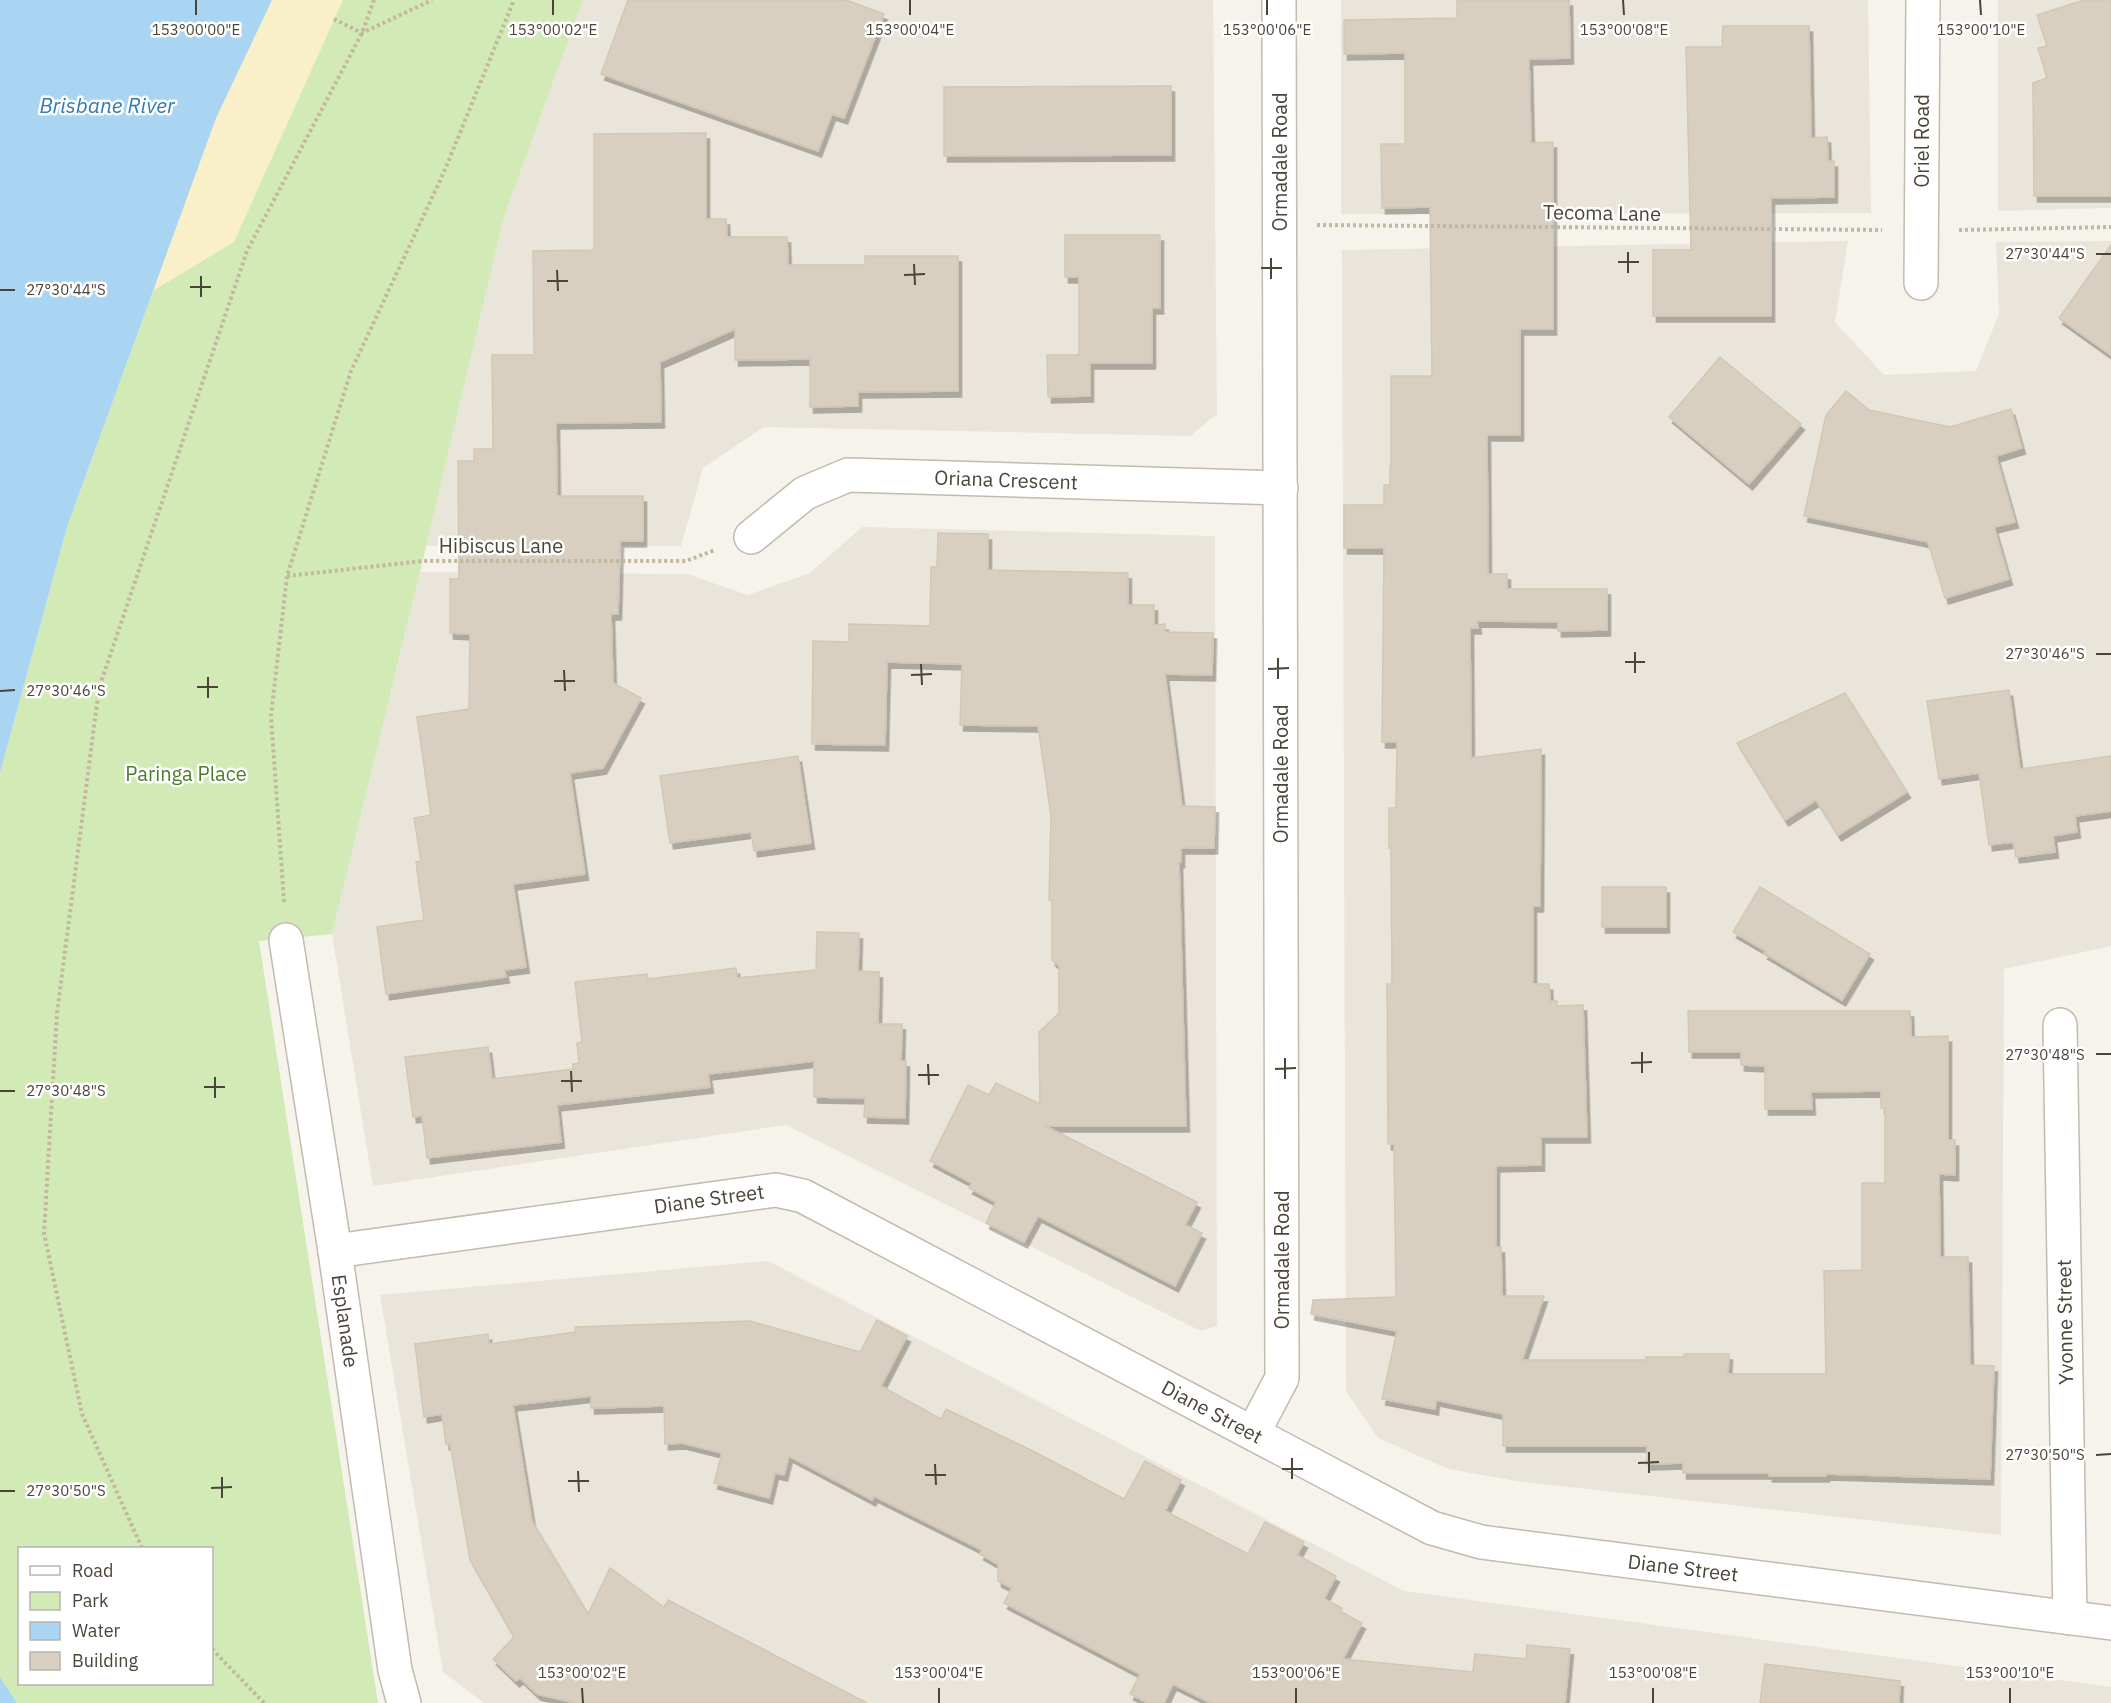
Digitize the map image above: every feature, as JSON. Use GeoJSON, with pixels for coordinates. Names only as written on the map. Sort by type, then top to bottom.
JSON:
{"type":"FeatureCollection","features":[{"type":"Feature","properties":{"kind":"street","name":"Ormadale Road"},"geometry":{"type":"LineString","coordinates":[[1253,1433],[1282,1378],[1279,0]]}},
{"type":"Feature","properties":{"kind":"street","name":"Oriel Road"},"geometry":{"type":"LineString","coordinates":[[1921,283],[1923,0]]}},
{"type":"Feature","properties":{"kind":"street","name":"Oriana Crescent"},"geometry":{"type":"LineString","coordinates":[[751,537],[805,493],[848,475],[1281,488]]}},
{"type":"Feature","properties":{"kind":"street","name":"Esplanade"},"geometry":{"type":"LineString","coordinates":[[286,939],[335,1251],[395,1670],[404,1703]]}},
{"type":"Feature","properties":{"kind":"street","name":"Yvonne Street"},"geometry":{"type":"LineString","coordinates":[[2060,1025],[2070,1618]]}},
{"type":"Feature","properties":{"kind":"street","name":"Diane Street"},"geometry":{"type":"LineString","coordinates":[[335,1251],[776,1190],[803,1196],[1432,1528],[1481,1542],[2111,1623]]}},
{"type":"Feature","properties":{"kind":"path"},"geometry":{"type":"LineString","coordinates":[[142,1547],[82,1414],[44,1233],[57,1013],[99,688],[247,251],[362,33],[374,0]]}},
{"type":"Feature","properties":{"kind":"path"},"geometry":{"type":"LineString","coordinates":[[362,33],[432,0]]}},
{"type":"Feature","properties":{"kind":"path"},"geometry":{"type":"LineString","coordinates":[[286,939],[271,716],[287,576],[351,371],[444,172],[514,0]]}},
{"type":"Feature","properties":{"kind":"path"},"geometry":{"type":"LineString","coordinates":[[334,19],[362,33]]}},
{"type":"Feature","properties":{"kind":"path","name":"Tecoma Lane"},"geometry":{"type":"LineString","coordinates":[[1314,225],[1889,230]]}},
{"type":"Feature","properties":{"kind":"path"},"geometry":{"type":"LineString","coordinates":[[1952,230],[2111,227]]}},
{"type":"Feature","properties":{"kind":"path","name":"Hibiscus Lane"},"geometry":{"type":"LineString","coordinates":[[287,576],[423,561],[686,561],[714,551]]}},
{"type":"Feature","properties":{"kind":"path"},"geometry":{"type":"LineString","coordinates":[[213,1649],[264,1703]]}},
{"type":"Feature","properties":{"kind":"shaded area"},"geometry":{"type":"Polygon","coordinates":[[[583,0],[1213,0],[1217,414],[1190,436],[764,427],[703,468],[681,546],[426,546],[504,217],[583,0]]]}},
{"type":"Feature","properties":{"kind":"shaded area"},"geometry":{"type":"Polygon","coordinates":[[[1341,0],[1868,0],[1871,213],[1341,214],[1341,0]]]}},
{"type":"Feature","properties":{"kind":"shaded area"},"geometry":{"type":"Polygon","coordinates":[[[1998,0],[2111,0],[2111,208],[1998,211],[1998,0]]]}},
{"type":"Feature","properties":{"kind":"shaded area"},"geometry":{"type":"Polygon","coordinates":[[[1848,241],[1835,322],[1884,375],[1976,371],[1999,314],[1996,242],[2111,241],[2111,946],[2004,969],[2001,1535],[1516,1481],[1448,1469],[1378,1438],[1346,1391],[1342,250],[1848,241]]]}},
{"type":"Feature","properties":{"kind":"shaded area"},"geometry":{"type":"Polygon","coordinates":[[[862,527],[1215,536],[1217,1326],[1201,1331],[786,1125],[373,1186],[332,934],[420,572],[687,574],[748,595],[810,573],[862,527]]]}},
{"type":"Feature","properties":{"kind":"shaded area"},"geometry":{"type":"Polygon","coordinates":[[[768,1261],[1404,1591],[2111,1687],[2111,1703],[484,1703],[443,1672],[380,1295],[768,1261]]]}},
{"type":"Feature","properties":{"kind":"green space","name":"Paringa Place"},"geometry":{"type":"Polygon","coordinates":[[[272,0],[583,0],[504,217],[332,934],[259,941],[378,1703],[17,1703],[0,1677],[0,773],[67,527],[216,118],[272,0]]]}},
{"type":"Feature","properties":{"kind":"sand"},"geometry":{"type":"Polygon","coordinates":[[[272,0],[343,0],[234,242],[153,291],[216,118],[272,0]]]}},
{"type":"Feature","properties":{"kind":"water","name":"Brisbane River"},"geometry":{"type":"Polygon","coordinates":[[[0,0],[272,0],[216,118],[67,527],[0,773],[0,0]]]}},
{"type":"Feature","properties":{"kind":"water"},"geometry":{"type":"Polygon","coordinates":[[[0,1677],[17,1703],[0,1703],[0,1677]]]}},
{"type":"Feature","properties":{"kind":"building"},"geometry":{"type":"Polygon","coordinates":[[[628,0],[846,0],[884,14],[844,118],[832,114],[818,151],[601,74],[628,0]]]}},
{"type":"Feature","properties":{"kind":"building"},"geometry":{"type":"Polygon","coordinates":[[[1457,0],[1569,0],[1570,58],[1529,59],[1531,143],[1553,142],[1553,329],[1520,329],[1520,435],[1487,435],[1488,574],[1507,574],[1507,589],[1607,589],[1607,630],[1558,631],[1558,622],[1477,621],[1478,628],[1470,628],[1471,758],[1541,749],[1540,906],[1533,906],[1533,984],[1549,984],[1550,1001],[1557,1001],[1557,1006],[1583,1005],[1587,1137],[1541,1137],[1541,1165],[1496,1166],[1496,1247],[1501,1247],[1502,1296],[1544,1296],[1522,1360],[1646,1360],[1646,1357],[1684,1357],[1684,1354],[1729,1354],[1728,1374],[1826,1374],[1824,1271],[1862,1270],[1862,1183],[1885,1183],[1885,1108],[1881,1108],[1881,1091],[1811,1092],[1812,1109],[1765,1109],[1765,1066],[1741,1065],[1741,1052],[1689,1052],[1688,1011],[1910,1011],[1911,1037],[1948,1036],[1948,1140],[1955,1140],[1955,1175],[1939,1174],[1940,1257],[1968,1257],[1970,1365],[1994,1366],[1990,1479],[1683,1473],[1683,1463],[1647,1464],[1647,1446],[1503,1446],[1503,1414],[1436,1400],[1435,1409],[1382,1399],[1397,1331],[1311,1314],[1313,1300],[1396,1297],[1394,1144],[1388,1144],[1387,984],[1392,984],[1389,808],[1396,808],[1397,742],[1382,742],[1384,548],[1344,548],[1344,505],[1384,505],[1384,485],[1390,485],[1391,376],[1432,376],[1430,207],[1382,208],[1381,144],[1405,144],[1405,53],[1344,54],[1344,20],[1457,18],[1457,0]]]}},
{"type":"Feature","properties":{"kind":"building"},"geometry":{"type":"Polygon","coordinates":[[[2084,0],[2111,0],[2111,196],[2034,196],[2033,83],[2047,78],[2038,48],[2047,46],[2037,15],[2084,0]]]}},
{"type":"Feature","properties":{"kind":"building"},"geometry":{"type":"Polygon","coordinates":[[[1723,26],[1809,26],[1811,138],[1827,137],[1828,161],[1834,161],[1834,197],[1771,198],[1771,316],[1653,316],[1653,250],[1691,250],[1686,47],[1722,47],[1723,26]]]}},
{"type":"Feature","properties":{"kind":"building"},"geometry":{"type":"Polygon","coordinates":[[[1171,86],[1171,155],[944,156],[944,87],[1171,86]]]}},
{"type":"Feature","properties":{"kind":"building"},"geometry":{"type":"Polygon","coordinates":[[[706,133],[706,219],[726,219],[727,237],[787,237],[788,265],[865,265],[865,256],[958,256],[958,391],[858,392],[858,406],[810,407],[810,359],[735,360],[735,329],[660,362],[661,422],[556,423],[557,496],[643,496],[643,541],[620,541],[618,614],[611,614],[613,683],[641,698],[603,768],[570,773],[585,874],[513,884],[526,967],[504,970],[506,977],[386,994],[377,927],[424,920],[416,862],[421,861],[414,818],[431,815],[417,717],[469,709],[470,634],[450,633],[450,579],[459,579],[458,461],[474,461],[474,449],[493,449],[492,355],[534,355],[533,251],[594,250],[594,134],[706,133]]]}},
{"type":"Feature","properties":{"kind":"building"},"geometry":{"type":"Polygon","coordinates":[[[1065,235],[1160,235],[1160,308],[1152,308],[1152,363],[1090,363],[1090,396],[1048,397],[1047,355],[1079,355],[1079,277],[1065,277],[1065,235]]]}},
{"type":"Feature","properties":{"kind":"building"},"geometry":{"type":"Polygon","coordinates":[[[2111,245],[2111,355],[2059,318],[2111,245]]]}},
{"type":"Feature","properties":{"kind":"building"},"geometry":{"type":"Polygon","coordinates":[[[1720,357],[1801,424],[1749,484],[1669,417],[1720,357]]]}},
{"type":"Feature","properties":{"kind":"building"},"geometry":{"type":"Polygon","coordinates":[[[1846,391],[1869,410],[1950,427],[2011,409],[2022,448],[1996,456],[2015,522],[1994,527],[2009,579],[1945,598],[1928,542],[1804,516],[1826,415],[1846,391]]]}},
{"type":"Feature","properties":{"kind":"building"},"geometry":{"type":"Polygon","coordinates":[[[938,533],[988,534],[988,570],[1128,573],[1128,605],[1154,605],[1154,625],[1165,624],[1165,632],[1213,633],[1212,675],[1165,674],[1182,806],[1215,807],[1214,848],[1181,848],[1181,862],[1179,862],[1186,1126],[1045,1126],[1197,1202],[1185,1225],[1202,1233],[1175,1286],[1038,1216],[1024,1242],[986,1223],[996,1202],[969,1188],[972,1183],[930,1161],[968,1085],[989,1095],[996,1083],[1040,1104],[1039,1032],[1059,1013],[1059,966],[1052,960],[1052,900],[1049,900],[1051,816],[1038,726],[960,725],[962,664],[887,662],[885,745],[812,744],[813,641],[849,642],[849,624],[930,626],[931,567],[937,567],[938,533]]]}},
{"type":"Feature","properties":{"kind":"building"},"geometry":{"type":"Polygon","coordinates":[[[2009,690],[2020,769],[2111,756],[2111,811],[2075,816],[2077,832],[2053,836],[2055,852],[2016,857],[2013,842],[1989,845],[1979,773],[1939,779],[1927,701],[2009,690]]]}},
{"type":"Feature","properties":{"kind":"building"},"geometry":{"type":"Polygon","coordinates":[[[1845,693],[1907,792],[1838,835],[1816,800],[1785,820],[1737,743],[1845,693]]]}},
{"type":"Feature","properties":{"kind":"building"},"geometry":{"type":"Polygon","coordinates":[[[798,756],[811,843],[754,851],[751,832],[670,843],[660,776],[798,756]]]}},
{"type":"Feature","properties":{"kind":"building"},"geometry":{"type":"Polygon","coordinates":[[[1602,887],[1666,887],[1666,927],[1602,927],[1602,887]]]}},
{"type":"Feature","properties":{"kind":"building"},"geometry":{"type":"Polygon","coordinates":[[[1760,887],[1870,954],[1842,1000],[1733,932],[1760,887]]]}},
{"type":"Feature","properties":{"kind":"building"},"geometry":{"type":"Polygon","coordinates":[[[817,932],[859,933],[858,971],[879,972],[878,1024],[902,1024],[901,1061],[906,1061],[905,1118],[864,1117],[865,1098],[814,1097],[814,1061],[708,1074],[710,1087],[557,1105],[561,1142],[427,1158],[422,1116],[413,1117],[405,1057],[488,1047],[492,1079],[573,1069],[573,1064],[579,1063],[577,1043],[582,1042],[575,982],[647,974],[648,979],[736,968],[737,978],[816,970],[817,932]]]}},
{"type":"Feature","properties":{"kind":"building"},"geometry":{"type":"Polygon","coordinates":[[[877,1320],[907,1336],[881,1386],[941,1419],[946,1409],[1124,1499],[1145,1461],[1181,1480],[1165,1511],[1248,1554],[1265,1522],[1304,1542],[1297,1555],[1336,1576],[1324,1599],[1342,1608],[1341,1612],[1362,1623],[1343,1659],[1473,1672],[1475,1654],[1526,1659],[1527,1645],[1570,1649],[1565,1703],[1211,1703],[1173,1684],[1164,1703],[1148,1703],[1130,1694],[1140,1674],[1004,1603],[1012,1588],[998,1581],[998,1564],[980,1554],[982,1550],[874,1496],[872,1500],[789,1456],[784,1475],[775,1473],[769,1498],[714,1483],[722,1453],[682,1443],[665,1444],[664,1406],[591,1408],[591,1396],[513,1405],[532,1521],[588,1614],[610,1568],[664,1607],[668,1600],[867,1703],[576,1703],[537,1694],[520,1678],[516,1681],[493,1659],[514,1637],[470,1560],[450,1443],[446,1444],[442,1414],[424,1417],[415,1344],[488,1334],[489,1344],[576,1332],[575,1327],[750,1321],[860,1352],[877,1320]]]}},
{"type":"Feature","properties":{"kind":"building"},"geometry":{"type":"Polygon","coordinates":[[[1765,1664],[1900,1681],[1899,1703],[1760,1703],[1765,1664]]]}}]}
